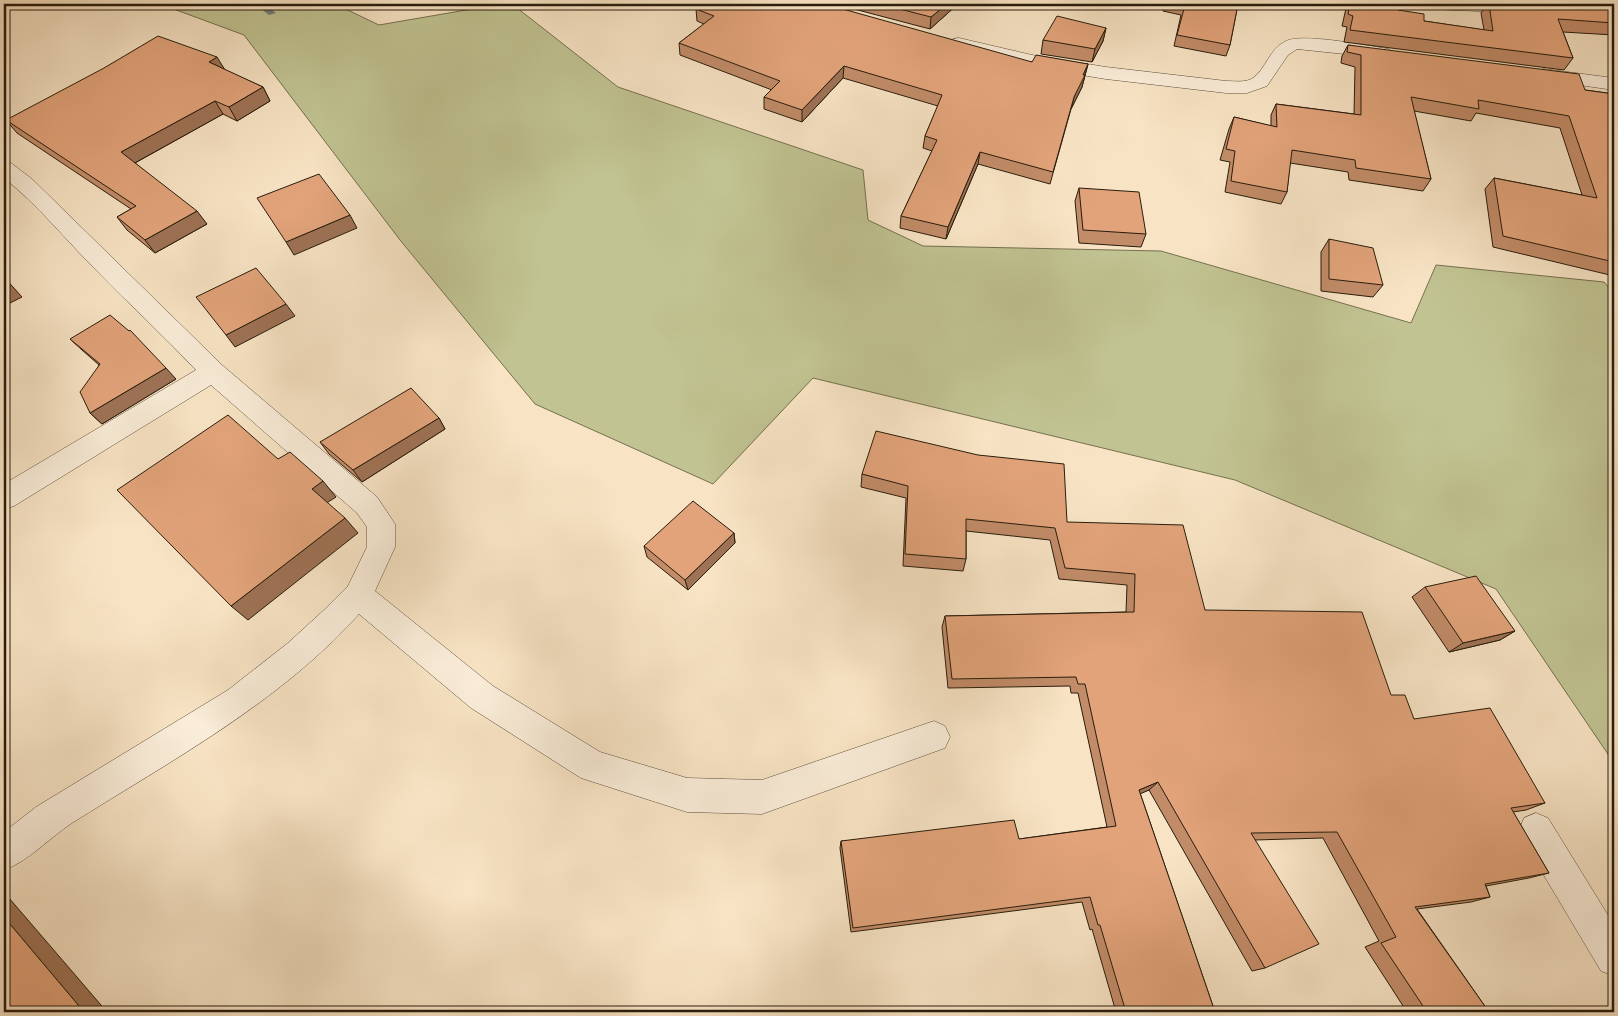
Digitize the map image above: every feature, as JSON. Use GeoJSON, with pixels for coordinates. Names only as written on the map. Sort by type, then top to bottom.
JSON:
{"type":"FeatureCollection","features":[{"type":"Feature","properties":{"kind":"street"},"geometry":{"type":"LineString","coordinates":[[1431,4],[1542,9]]}},
{"type":"Feature","properties":{"kind":"street"},"geometry":{"type":"LineString","coordinates":[[946,40],[1042,62],[1106,73],[1226,87],[1247,87],[1260,82],[1282,51],[1293,44],[1309,44],[1399,55]]}},
{"type":"Feature","properties":{"kind":"street"},"geometry":{"type":"LineString","coordinates":[[1523,72],[1614,84]]}},
{"type":"Feature","properties":{"kind":"street"},"geometry":{"type":"LineString","coordinates":[[4,168],[25,184],[55,213],[213,372],[367,505],[380,524],[381,547],[358,595],[299,653],[239,701],[48,819],[4,853]]}},
{"type":"Feature","properties":{"kind":"street"},"geometry":{"type":"LineString","coordinates":[[4,498],[213,372]]}},
{"type":"Feature","properties":{"kind":"street"},"geometry":{"type":"LineString","coordinates":[[358,595],[482,697],[593,766],[687,795],[762,797],[934,737]]}},
{"type":"Feature","properties":{"kind":"street"},"geometry":{"type":"LineString","coordinates":[[1536,830],[1614,958]]}},
{"type":"Feature","properties":{"kind":"green space"},"geometry":{"type":"Polygon","coordinates":[[[160,4],[335,4],[379,25],[501,4],[512,4],[618,87],[863,170],[868,220],[923,246],[1161,251],[1411,323],[1436,265],[1604,282],[1614,294],[1614,763],[1496,589],[1235,480],[813,378],[713,484],[535,404],[400,240],[244,35],[160,4]]]}},
{"type":"Feature","properties":{"kind":"building"},"geometry":{"type":"Polygon","coordinates":[[[703,4],[825,4],[1032,62],[1036,55],[1088,64],[1083,75],[1085,75],[1074,97],[1053,172],[980,152],[948,227],[901,216],[937,140],[925,136],[942,95],[844,66],[802,110],[764,97],[780,81],[679,43],[714,16],[696,9],[703,4]]]}},
{"type":"Feature","properties":{"kind":"building"},"geometry":{"type":"Polygon","coordinates":[[[880,4],[947,4],[931,17],[880,4]]]}},
{"type":"Feature","properties":{"kind":"building"},"geometry":{"type":"Polygon","coordinates":[[[1181,4],[1238,4],[1230,45],[1177,35],[1185,5],[1181,4]]]}},
{"type":"Feature","properties":{"kind":"building"},"geometry":{"type":"Polygon","coordinates":[[[1350,4],[1396,4],[1398,10],[1424,14],[1424,21],[1493,31],[1489,4],[1614,8],[1614,23],[1558,19],[1573,58],[1350,30],[1353,16],[1348,14],[1350,4]]]}},
{"type":"Feature","properties":{"kind":"building"},"geometry":{"type":"Polygon","coordinates":[[[1057,16],[1106,28],[1095,49],[1043,40],[1057,16]]]}},
{"type":"Feature","properties":{"kind":"building"},"geometry":{"type":"Polygon","coordinates":[[[158,36],[217,57],[209,62],[263,87],[229,107],[215,101],[121,152],[197,211],[145,240],[117,217],[136,206],[6,120],[104,68],[158,36]]]}},
{"type":"Feature","properties":{"kind":"building"},"geometry":{"type":"Polygon","coordinates":[[[1348,45],[1579,74],[1585,90],[1614,94],[1614,262],[1503,236],[1494,178],[1597,198],[1569,116],[1478,100],[1479,109],[1411,97],[1431,179],[1356,168],[1355,160],[1292,150],[1287,192],[1231,181],[1235,151],[1226,149],[1234,117],[1277,127],[1276,104],[1361,115],[1361,55],[1347,52],[1348,45]]]}},
{"type":"Feature","properties":{"kind":"building"},"geometry":{"type":"Polygon","coordinates":[[[319,174],[350,215],[286,242],[257,198],[319,174]]]}},
{"type":"Feature","properties":{"kind":"building"},"geometry":{"type":"Polygon","coordinates":[[[1079,188],[1139,192],[1146,234],[1083,230],[1079,188]]]}},
{"type":"Feature","properties":{"kind":"building"},"geometry":{"type":"Polygon","coordinates":[[[1329,239],[1373,248],[1383,285],[1329,279],[1329,239]]]}},
{"type":"Feature","properties":{"kind":"building"},"geometry":{"type":"Polygon","coordinates":[[[256,268],[286,304],[226,335],[196,297],[256,268]]]}},
{"type":"Feature","properties":{"kind":"building"},"geometry":{"type":"Polygon","coordinates":[[[4,279],[9,284],[4,287],[4,279]]]}},
{"type":"Feature","properties":{"kind":"building"},"geometry":{"type":"Polygon","coordinates":[[[110,315],[130,330],[166,368],[90,413],[80,392],[100,364],[70,339],[110,315]]]}},
{"type":"Feature","properties":{"kind":"building"},"geometry":{"type":"Polygon","coordinates":[[[411,388],[439,418],[353,470],[320,442],[411,388]]]}},
{"type":"Feature","properties":{"kind":"building"},"geometry":{"type":"Polygon","coordinates":[[[228,415],[278,459],[290,452],[323,481],[312,489],[345,518],[231,606],[117,490],[228,415]]]}},
{"type":"Feature","properties":{"kind":"building"},"geometry":{"type":"Polygon","coordinates":[[[876,431],[978,455],[1064,464],[1067,522],[1183,525],[1205,610],[1362,612],[1391,695],[1405,695],[1414,719],[1490,708],[1545,803],[1511,808],[1549,873],[1485,884],[1490,897],[1415,907],[1489,1012],[1427,1012],[1381,943],[1396,937],[1337,832],[1251,833],[1319,944],[1265,968],[1158,782],[1139,790],[1215,1012],[1126,1012],[1090,897],[853,928],[841,841],[1014,820],[1019,839],[1116,826],[1085,684],[1078,684],[1076,677],[952,679],[945,616],[1134,612],[1135,574],[1065,568],[1055,528],[966,519],[966,559],[905,554],[908,486],[862,474],[876,431]]]}},
{"type":"Feature","properties":{"kind":"building"},"geometry":{"type":"Polygon","coordinates":[[[693,501],[734,533],[685,580],[644,546],[693,501]]]}},
{"type":"Feature","properties":{"kind":"building"},"geometry":{"type":"Polygon","coordinates":[[[1476,576],[1515,631],[1463,643],[1425,587],[1476,576]]]}},
{"type":"Feature","properties":{"kind":"building"},"geometry":{"type":"Polygon","coordinates":[[[4,917],[84,1012],[4,1012],[4,917]]]}},
{"type":"Feature","properties":{"kind":"waterway"},"geometry":{"type":"LineString","coordinates":[[259,4],[272,13]]}}]}
